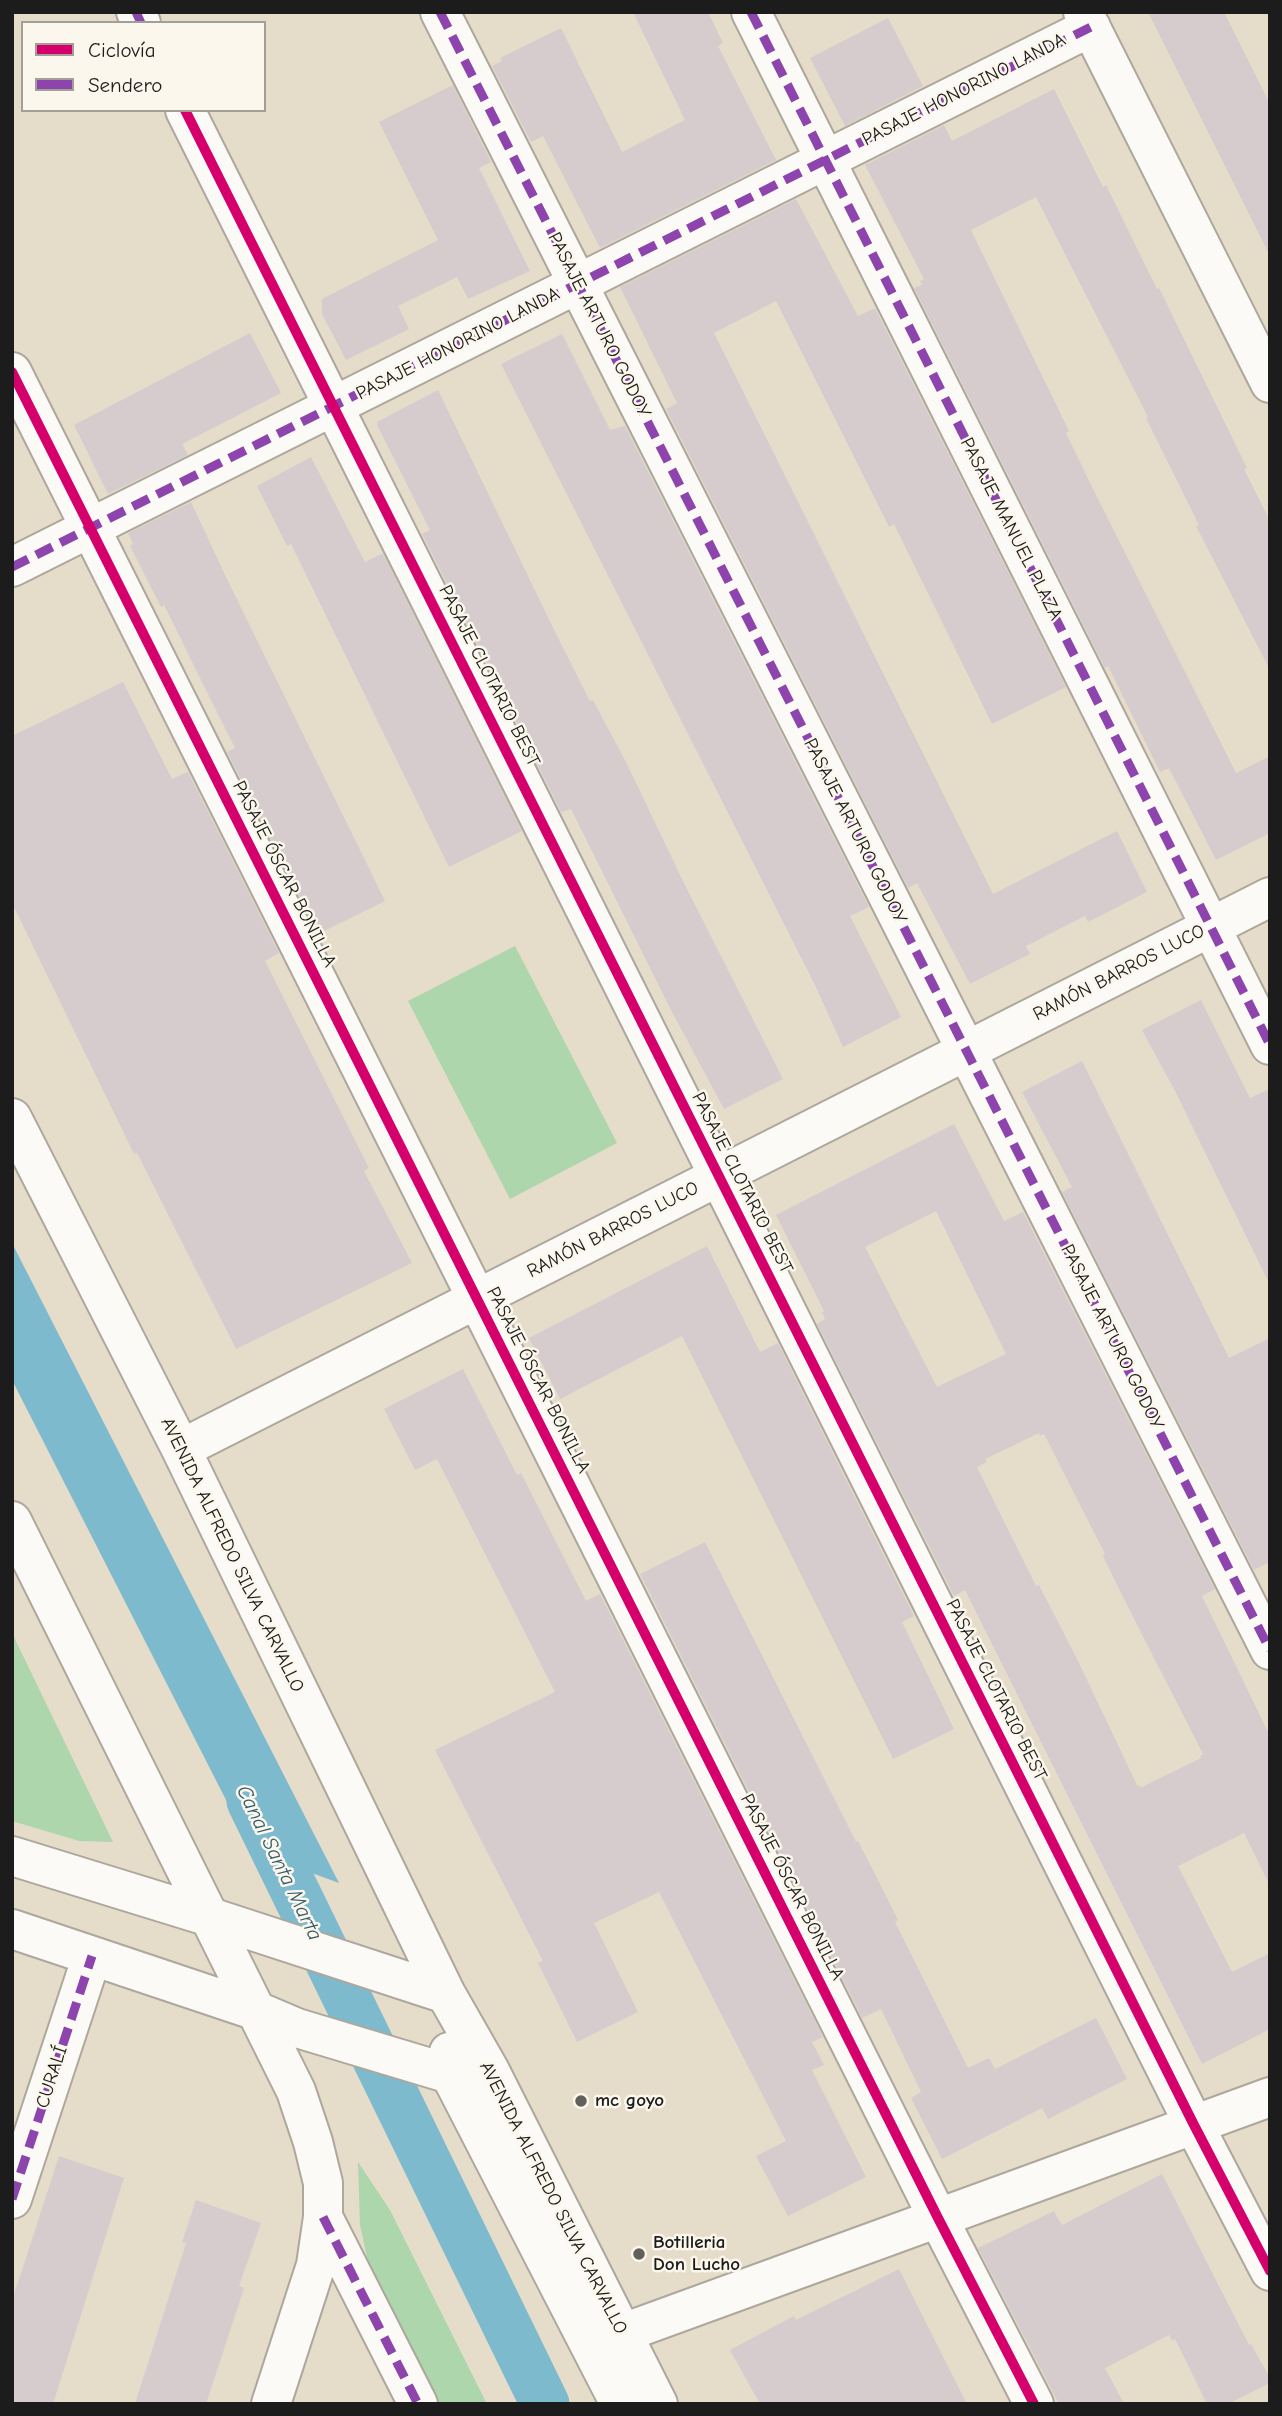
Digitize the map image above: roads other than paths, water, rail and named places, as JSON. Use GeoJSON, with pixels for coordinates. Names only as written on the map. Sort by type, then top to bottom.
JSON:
{"type":"FeatureCollection","features":[{"type":"Feature","properties":{"kind":"street","name":"PASAJE ARTURO GODOY"},"geometry":{"type":"LineString","coordinates":[[440,12],[1270,1650]]}},
{"type":"Feature","properties":{"kind":"street","name":"PASAJE MANUEL PLAZA"},"geometry":{"type":"LineString","coordinates":[[751,12],[1270,1045]]}},
{"type":"Feature","properties":{"kind":"street","name":"PASAJE HONORINO LANDA"},"geometry":{"type":"LineString","coordinates":[[12,567],[825,159],[1087,20]]}},
{"type":"Feature","properties":{"kind":"street"},"geometry":{"type":"LineString","coordinates":[[1087,20],[1270,383]]}},
{"type":"Feature","properties":{"kind":"street","name":"PASAJE CLOTARIO BEST"},"geometry":{"type":"LineString","coordinates":[[186,112],[1194,2125],[1270,2271]]}},
{"type":"Feature","properties":{"kind":"street","name":"PASAJE ÓSCAR BONILLA"},"geometry":{"type":"LineString","coordinates":[[12,372],[938,2218],[1034,2404]]}},
{"type":"Feature","properties":{"kind":"street","name":"RAMÓN BARROS LUCO"},"geometry":{"type":"LineString","coordinates":[[181,1449],[1270,897]]}},
{"type":"Feature","properties":{"kind":"street","name":"AVENIDA ALFREDO SILVA CARVALLO"},"geometry":{"type":"LineString","coordinates":[[12,1118],[181,1449],[446,1994],[490,2071],[605,2339],[620,2404]]}},
{"type":"Feature","properties":{"kind":"street"},"geometry":{"type":"LineString","coordinates":[[12,1521],[296,2091],[313,2142],[323,2183],[323,2217],[316,2265],[271,2404]]}},
{"type":"Feature","properties":{"kind":"street"},"geometry":{"type":"LineString","coordinates":[[12,1856],[446,1994]]}},
{"type":"Feature","properties":{"kind":"street"},"geometry":{"type":"LineString","coordinates":[[12,1929],[257,2011],[297,2028],[434,2069],[490,2071]]}},
{"type":"Feature","properties":{"kind":"street","name":"CURALÍ"},"geometry":{"type":"LineString","coordinates":[[12,2199],[92,1956]]}},
{"type":"Feature","properties":{"kind":"street","name":"AVENIDA ALFREDO SILVA CARVALLO"},"geometry":{"type":"LineString","coordinates":[[446,1994],[434,2069],[605,2339],[657,2404]]}},
{"type":"Feature","properties":{"kind":"street"},"geometry":{"type":"LineString","coordinates":[[605,2339],[1270,2097]]}},
{"type":"Feature","properties":{"kind":"street"},"geometry":{"type":"LineString","coordinates":[[323,2217],[418,2404]]}},
{"type":"Feature","properties":{"kind":"water"},"geometry":{"type":"Polygon","coordinates":[[[12,1243],[339,1883],[252,1851],[12,1380],[12,1243]]]}},
{"type":"Feature","properties":{"kind":"waterway","name":"Canal Santa Marta"},"geometry":{"type":"LineString","coordinates":[[251,1801],[545,2404]]}},
{"type":"Feature","properties":{"kind":"place","name":"mc goyo"},"geometry":{"type":"Point","coordinates":[581,2101]}},
{"type":"Feature","properties":{"kind":"place","name":"Botilleria Don Lucho"},"geometry":{"type":"Point","coordinates":[639,2254]}}]}
